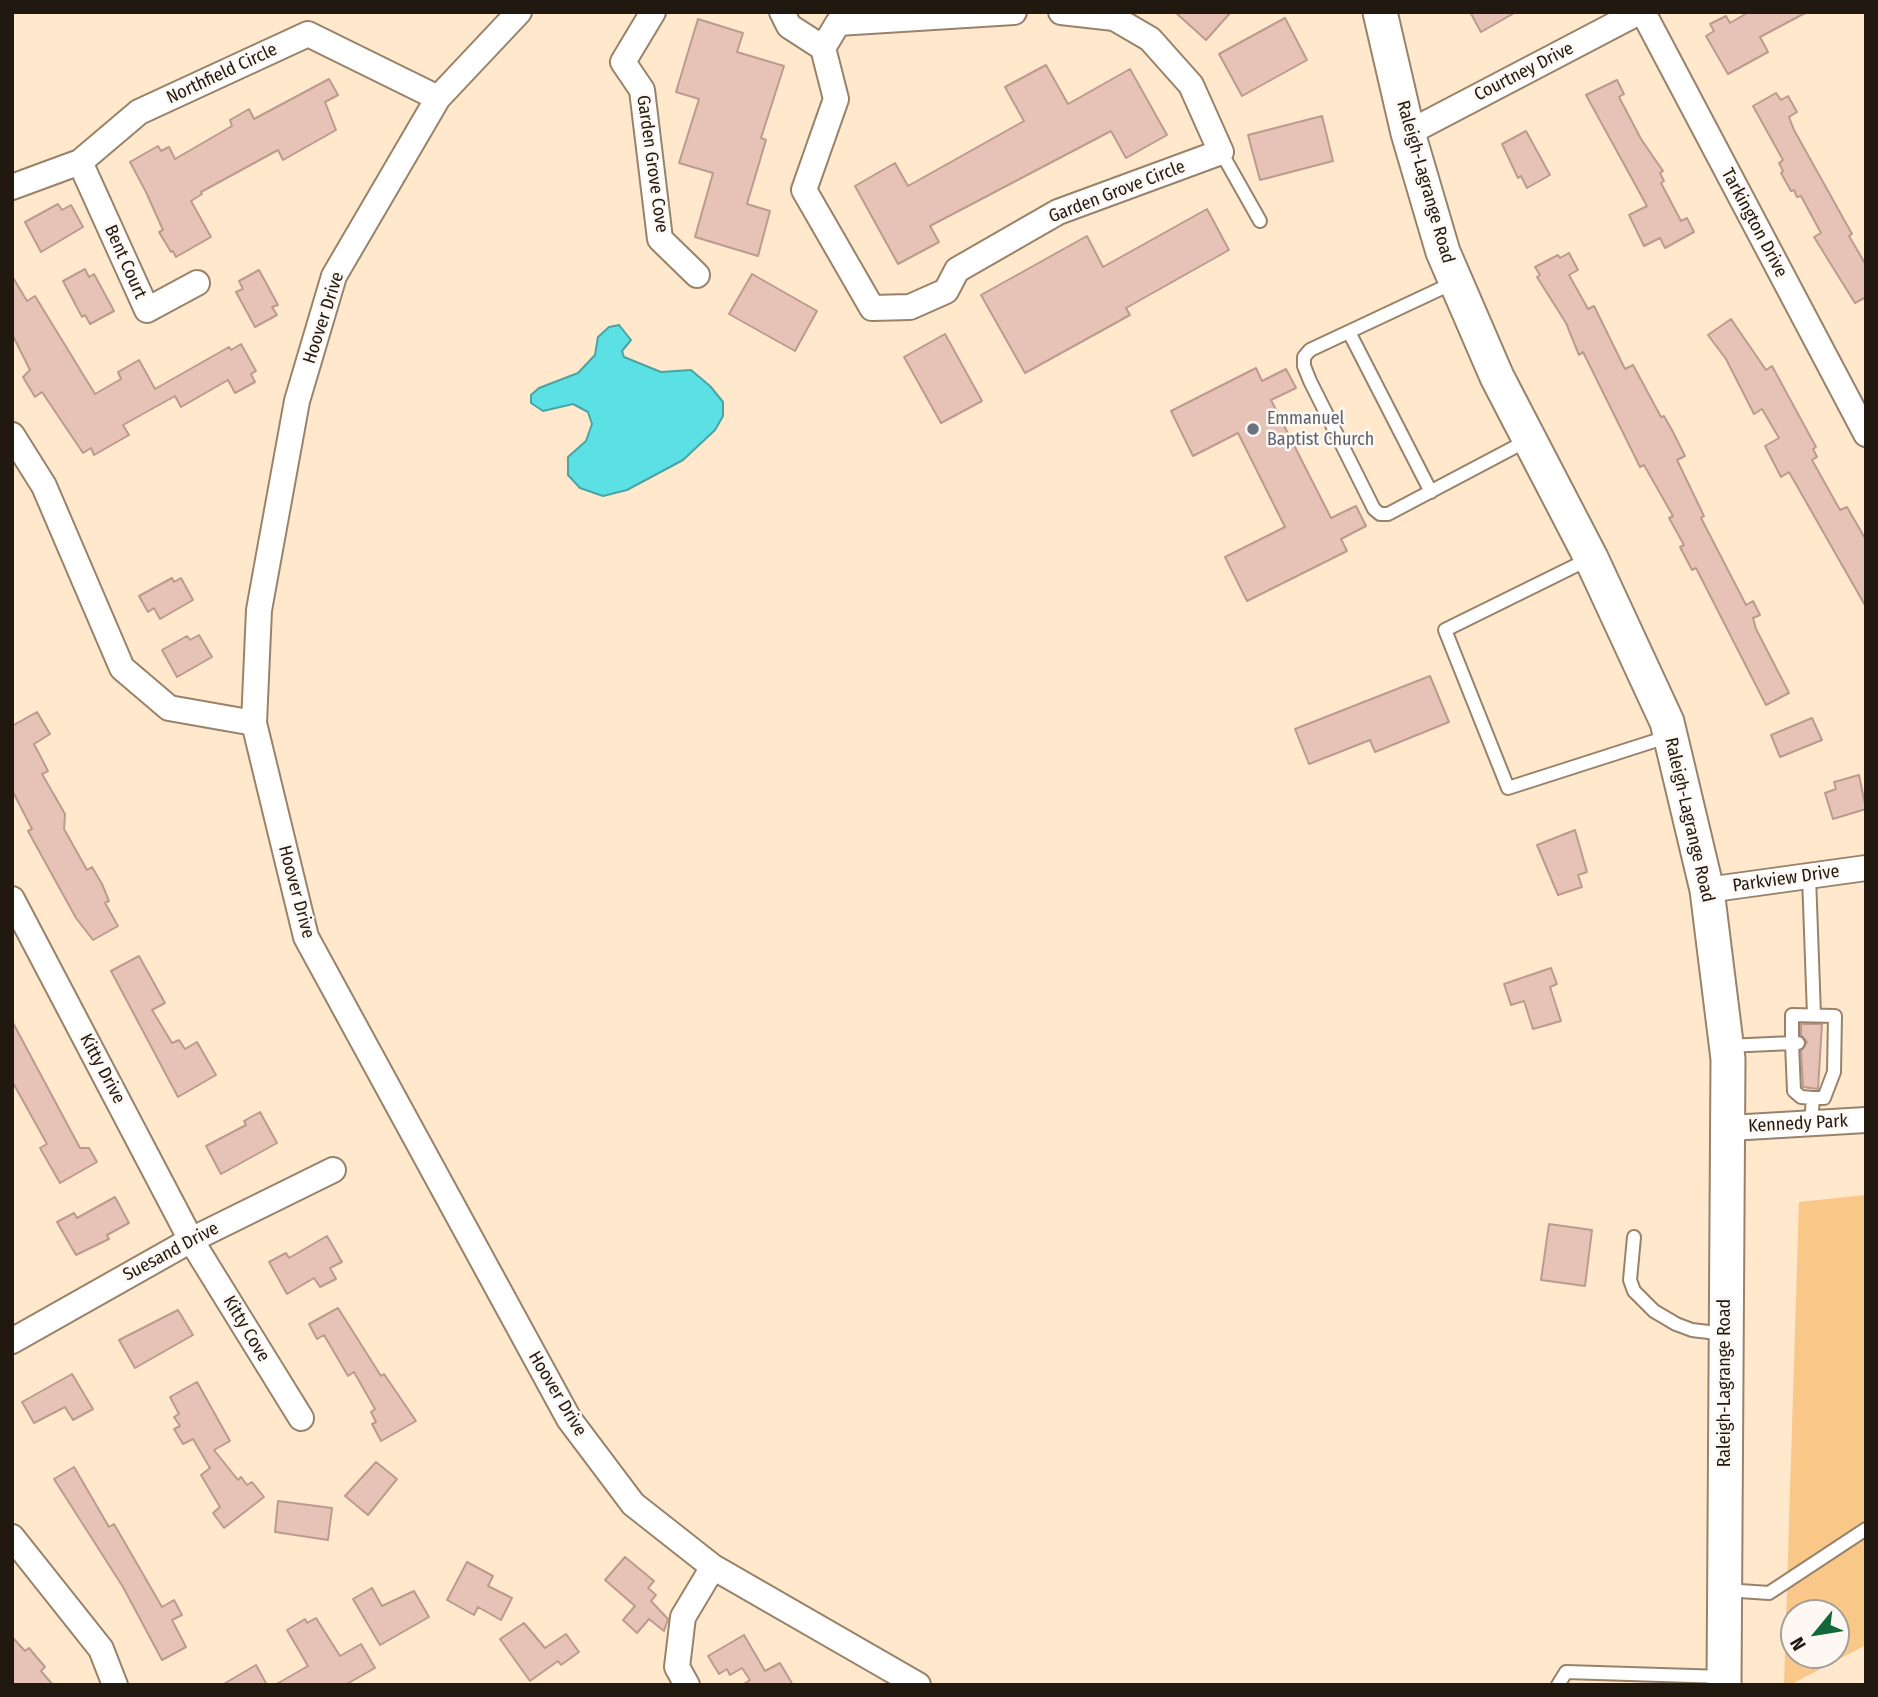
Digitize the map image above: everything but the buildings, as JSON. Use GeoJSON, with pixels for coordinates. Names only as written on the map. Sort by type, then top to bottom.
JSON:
{"type":"FeatureCollection","features":[{"type":"Feature","properties":{"kind":"main road","name":"Raleigh-Lagrange Road"},"geometry":{"type":"LineString","coordinates":[[1380,12],[1408,132],[1443,252],[1497,376],[1591,558],[1670,736],[1707,890],[1727,1046],[1730,1128],[1725,1334],[1724,1681]]}},
{"type":"Feature","properties":{"kind":"street","name":"Hoover Drive"},"geometry":{"type":"LineString","coordinates":[[519,12],[438,98],[334,275],[301,389],[259,610],[254,723],[306,937],[569,1419],[633,1504],[713,1567],[918,1685]]}},
{"type":"Feature","properties":{"kind":"street","name":"Garden Grove Cove"},"geometry":{"type":"LineString","coordinates":[[653,12],[623,62],[642,90],[660,239],[697,275]]}},
{"type":"Feature","properties":{"kind":"street"},"geometry":{"type":"LineString","coordinates":[[782,12],[789,26],[823,48],[836,17],[1014,12]]}},
{"type":"Feature","properties":{"kind":"street"},"geometry":{"type":"LineString","coordinates":[[1061,12],[1114,18],[1150,39],[1191,85],[1221,152]]}},
{"type":"Feature","properties":{"kind":"street","name":"Courtney Drive"},"geometry":{"type":"LineString","coordinates":[[1408,132],[1641,12]]}},
{"type":"Feature","properties":{"kind":"street","name":"Tarkington Drive"},"geometry":{"type":"LineString","coordinates":[[1641,12],[1866,434]]}},
{"type":"Feature","properties":{"kind":"street","name":"Northfield Circle"},"geometry":{"type":"LineString","coordinates":[[12,187],[80,162],[139,112],[307,33],[438,98]]}},
{"type":"Feature","properties":{"kind":"street","name":"Garden Grove Circle"},"geometry":{"type":"LineString","coordinates":[[823,48],[836,99],[804,191],[872,308],[910,307],[946,291],[957,270],[1058,212],[1221,152]]}},
{"type":"Feature","properties":{"kind":"street","name":"Bent Court"},"geometry":{"type":"LineString","coordinates":[[80,162],[147,310],[197,283]]}},
{"type":"Feature","properties":{"kind":"street"},"geometry":{"type":"LineString","coordinates":[[12,435],[44,486],[122,668],[169,708],[254,723]]}},
{"type":"Feature","properties":{"kind":"street","name":"Parkview Drive"},"geometry":{"type":"LineString","coordinates":[[1707,890],[1866,868]]}},
{"type":"Feature","properties":{"kind":"street","name":"Kitty Drive"},"geometry":{"type":"LineString","coordinates":[[12,899],[21,935],[191,1240]]}},
{"type":"Feature","properties":{"kind":"street","name":"Kennedy Park"},"geometry":{"type":"LineString","coordinates":[[1730,1128],[1812,1111],[1866,1120]]}},
{"type":"Feature","properties":{"kind":"street","name":"Suesand Drive"},"geometry":{"type":"LineString","coordinates":[[12,1341],[191,1240],[333,1170]]}},
{"type":"Feature","properties":{"kind":"street","name":"Kitty Cove"},"geometry":{"type":"LineString","coordinates":[[191,1240],[301,1418]]}},
{"type":"Feature","properties":{"kind":"street"},"geometry":{"type":"LineString","coordinates":[[12,1537],[101,1649],[115,1685]]}},
{"type":"Feature","properties":{"kind":"street"},"geometry":{"type":"LineString","coordinates":[[687,1685],[677,1667],[683,1617],[713,1567]]}},
{"type":"Feature","properties":{"kind":"lane"},"geometry":{"type":"LineString","coordinates":[[1221,152],[1260,221]]}},
{"type":"Feature","properties":{"kind":"lane"},"geometry":{"type":"LineString","coordinates":[[1456,282],[1310,351],[1304,357],[1304,366],[1374,509],[1380,514],[1388,514],[1530,439]]}},
{"type":"Feature","properties":{"kind":"lane"},"geometry":{"type":"LineString","coordinates":[[1349,332],[1430,492]]}},
{"type":"Feature","properties":{"kind":"lane"},"geometry":{"type":"LineString","coordinates":[[1591,558],[1445,631],[1508,788],[1670,736]]}},
{"type":"Feature","properties":{"kind":"lane"},"geometry":{"type":"LineString","coordinates":[[1810,876],[1814,1015]]}},
{"type":"Feature","properties":{"kind":"lane"},"geometry":{"type":"LineString","coordinates":[[1792,1015],[1814,1015],[1835,1016],[1828,1045],[1834,1072],[1824,1098],[1812,1111],[1796,1096],[1792,1015]]}},
{"type":"Feature","properties":{"kind":"lane"},"geometry":{"type":"LineString","coordinates":[[1727,1046],[1795,1043]]}},
{"type":"Feature","properties":{"kind":"lane"},"geometry":{"type":"LineString","coordinates":[[1819,1072],[1834,1072]]}},
{"type":"Feature","properties":{"kind":"lane"},"geometry":{"type":"LineString","coordinates":[[1634,1237],[1630,1280],[1634,1292],[1654,1311],[1676,1324],[1692,1330],[1725,1334]]}},
{"type":"Feature","properties":{"kind":"lane"},"geometry":{"type":"LineString","coordinates":[[1724,1590],[1769,1593],[1866,1529]]}},
{"type":"Feature","properties":{"kind":"lane"},"geometry":{"type":"LineString","coordinates":[[1558,1685],[1566,1672],[1641,1680],[1724,1681]]}},
{"type":"Feature","properties":{"kind":"shaded area"},"geometry":{"type":"Polygon","coordinates":[[[1866,1195],[1866,1645],[1850,1653],[1850,1599],[1787,1599],[1799,1202],[1866,1195]]]}},
{"type":"Feature","properties":{"kind":"shaded area"},"geometry":{"type":"Polygon","coordinates":[[[1784,1669],[1820,1669],[1790,1685],[1784,1685],[1784,1669]]]}},
{"type":"Feature","properties":{"kind":"water"},"geometry":{"type":"Polygon","coordinates":[[[619,325],[631,340],[622,351],[624,357],[661,372],[691,370],[710,386],[723,402],[723,416],[715,430],[683,460],[627,490],[603,496],[580,488],[568,475],[568,457],[586,441],[592,424],[588,412],[573,404],[543,411],[531,403],[531,395],[539,388],[578,373],[595,355],[598,337],[609,327],[619,325]]]}},
{"type":"Feature","properties":{"kind":"place","name":"Emmanuel Baptist Church"},"geometry":{"type":"Point","coordinates":[1253,429]}}]}
